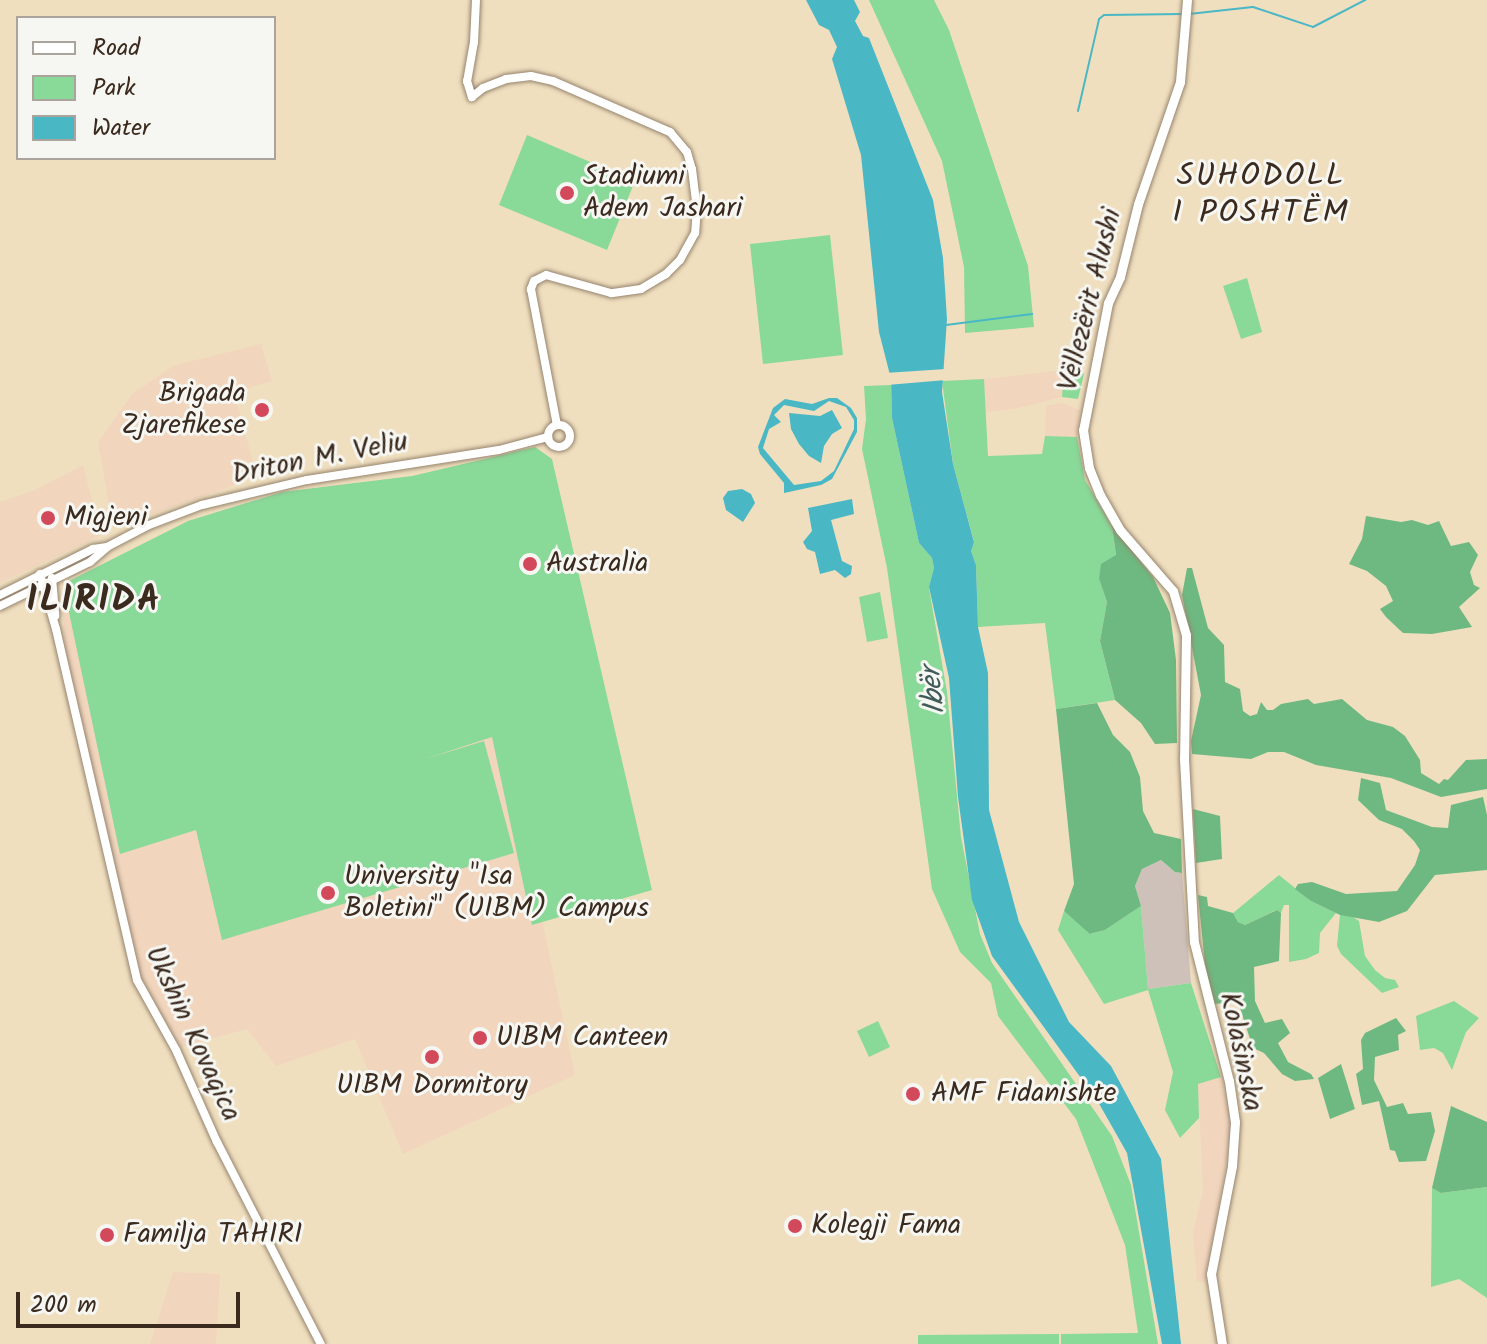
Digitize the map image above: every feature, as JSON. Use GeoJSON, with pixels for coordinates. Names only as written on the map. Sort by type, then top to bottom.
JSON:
{"type":"FeatureCollection","features":[{"type":"Feature","properties":{"kind":"main road","name":"Vëllezërit Alushi"},"geometry":{"type":"LineString","coordinates":[[1173,591],[1110,515],[1089,468],[1083,430],[1108,303],[1120,277],[1138,204],[1180,82],[1186,9]]}},
{"type":"Feature","properties":{"kind":"main road","name":"Kolašinska"},"geometry":{"type":"LineString","coordinates":[[1173,591],[1186,635],[1188,662],[1184,759],[1194,942],[1229,1081],[1235,1122],[1232,1166],[1211,1274],[1222,1344]]}},
{"type":"Feature","properties":{"kind":"street"},"geometry":{"type":"LineString","coordinates":[[476,0],[474,42],[467,81],[472,97],[483,88],[506,79],[543,78],[670,132],[687,152],[695,185],[697,221],[689,246],[670,271],[648,286],[625,292],[598,292],[546,275],[534,281],[531,289],[557,425],[568,432],[566,444],[556,446],[548,437],[549,431],[557,425]]}},
{"type":"Feature","properties":{"kind":"street","name":"Driton M. Veliu"},"geometry":{"type":"LineString","coordinates":[[0,606],[90,562],[107,547],[149,525],[202,505],[307,480],[499,450],[548,437]]}},
{"type":"Feature","properties":{"kind":"street","name":"Driton M. Veliu"},"geometry":{"type":"LineString","coordinates":[[0,595],[93,549],[107,547]]}},
{"type":"Feature","properties":{"kind":"street","name":"Ukshin Kovaqica"},"geometry":{"type":"LineString","coordinates":[[45,572],[137,980],[176,1050],[217,1142],[321,1344]]}},
{"type":"Feature","properties":{"kind":"shaded area"},"geometry":{"type":"Polygon","coordinates":[[[261,344],[272,381],[234,392],[257,477],[113,528],[98,442],[132,394],[175,365],[261,344]]]}},
{"type":"Feature","properties":{"kind":"shaded area"},"geometry":{"type":"Polygon","coordinates":[[[1064,370],[1062,397],[1015,409],[986,412],[984,379],[1064,370]]]}},
{"type":"Feature","properties":{"kind":"shaded area"},"geometry":{"type":"Polygon","coordinates":[[[1062,403],[1080,410],[1077,437],[1045,436],[1046,406],[1062,403]]]}},
{"type":"Feature","properties":{"kind":"shaded area","name":"Migjeni"},"geometry":{"type":"Polygon","coordinates":[[[83,465],[101,535],[0,583],[0,502],[35,490],[83,465]]]}},
{"type":"Feature","properties":{"kind":"shaded area","name":"University \"Isa Boletini\" (UIBM) Campus"},"geometry":{"type":"Polygon","coordinates":[[[465,559],[575,1075],[403,1154],[355,1039],[276,1066],[247,1029],[181,1047],[140,979],[65,655],[63,601],[66,591],[465,559]]]}},
{"type":"Feature","properties":{"kind":"shaded area"},"geometry":{"type":"Polygon","coordinates":[[[1161,860],[1175,872],[1182,873],[1191,983],[1148,989],[1141,906],[1135,886],[1142,869],[1161,860]]]}},
{"type":"Feature","properties":{"kind":"shaded area"},"geometry":{"type":"Polygon","coordinates":[[[1221,1077],[1232,1126],[1206,1282],[1197,1282],[1193,1233],[1203,1190],[1198,1084],[1221,1077]]]}},
{"type":"Feature","properties":{"kind":"shaded area"},"geometry":{"type":"Polygon","coordinates":[[[173,1272],[220,1274],[216,1344],[150,1344],[173,1272]]]}},
{"type":"Feature","properties":{"kind":"green space"},"geometry":{"type":"Polygon","coordinates":[[[869,0],[934,0],[949,30],[1028,266],[1034,327],[965,333],[964,267],[942,161],[869,0]]]}},
{"type":"Feature","properties":{"kind":"green space","name":"Stadiumi Adem Jashari"},"geometry":{"type":"Polygon","coordinates":[[[527,135],[635,181],[607,250],[499,205],[527,135]]]}},
{"type":"Feature","properties":{"kind":"green space"},"geometry":{"type":"Polygon","coordinates":[[[830,235],[843,355],[763,364],[750,244],[830,235]]]}},
{"type":"Feature","properties":{"kind":"green space"},"geometry":{"type":"Polygon","coordinates":[[[1247,278],[1262,332],[1241,339],[1223,286],[1247,278]]]}},
{"type":"Feature","properties":{"kind":"green space"},"geometry":{"type":"Polygon","coordinates":[[[1064,370],[1080,370],[1084,374],[1078,399],[1062,397],[1064,370]]]}},
{"type":"Feature","properties":{"kind":"green space"},"geometry":{"type":"Polygon","coordinates":[[[984,379],[988,456],[1042,454],[1045,436],[1077,437],[1085,480],[1112,526],[1116,556],[1099,579],[1107,602],[1100,641],[1115,700],[1056,709],[1045,623],[978,627],[976,565],[971,551],[974,541],[953,464],[942,381],[984,379]]]}},
{"type":"Feature","properties":{"kind":"green space"},"geometry":{"type":"Polygon","coordinates":[[[891,385],[892,418],[919,543],[932,558],[934,568],[929,588],[947,692],[961,837],[980,934],[992,963],[1112,1136],[1131,1185],[1158,1344],[1061,1344],[1061,1334],[1138,1333],[1125,1245],[1076,1119],[998,1016],[991,983],[960,952],[932,889],[887,568],[862,449],[866,419],[864,386],[891,385]]]}},
{"type":"Feature","properties":{"kind":"green space","name":"University \"Isa Boletini\" (UIBM) Campus"},"geometry":{"type":"Polygon","coordinates":[[[535,447],[552,459],[652,890],[532,925],[492,737],[425,759],[484,741],[514,853],[222,940],[196,830],[120,854],[63,584],[188,521],[282,492],[412,476],[535,447]]]}},
{"type":"Feature","properties":{"kind":"green space"},"geometry":{"type":"Polygon","coordinates":[[[1366,516],[1401,522],[1412,520],[1428,525],[1439,521],[1451,546],[1469,542],[1478,555],[1470,572],[1474,585],[1480,588],[1459,607],[1472,627],[1432,634],[1403,633],[1386,617],[1380,609],[1393,601],[1386,586],[1367,571],[1349,564],[1362,539],[1366,516]]]}},
{"type":"Feature","properties":{"kind":"green space"},"geometry":{"type":"Polygon","coordinates":[[[1112,526],[1153,577],[1170,613],[1176,660],[1177,743],[1155,744],[1141,723],[1115,700],[1100,641],[1107,602],[1099,579],[1101,564],[1116,555],[1112,526]]]}},
{"type":"Feature","properties":{"kind":"green space"},"geometry":{"type":"Polygon","coordinates":[[[1187,568],[1192,568],[1208,628],[1224,645],[1225,682],[1240,689],[1243,711],[1250,716],[1257,714],[1261,702],[1267,710],[1273,710],[1281,704],[1308,699],[1314,704],[1342,699],[1367,720],[1393,727],[1405,736],[1420,760],[1421,773],[1439,784],[1444,779],[1448,780],[1466,760],[1487,759],[1487,789],[1441,797],[1391,778],[1316,765],[1284,752],[1268,752],[1251,759],[1192,754],[1191,741],[1201,695],[1182,595],[1187,568]]]}},
{"type":"Feature","properties":{"kind":"green space"},"geometry":{"type":"Polygon","coordinates":[[[880,592],[888,638],[867,642],[859,597],[880,592]]]}},
{"type":"Feature","properties":{"kind":"green space"},"geometry":{"type":"Polygon","coordinates":[[[1097,703],[1113,735],[1130,752],[1140,777],[1143,811],[1154,833],[1181,839],[1182,873],[1175,872],[1161,860],[1142,869],[1135,886],[1141,906],[1105,930],[1090,934],[1064,911],[1074,884],[1056,709],[1097,703]]]}},
{"type":"Feature","properties":{"kind":"green space"},"geometry":{"type":"Polygon","coordinates":[[[1361,778],[1380,783],[1386,810],[1432,827],[1448,828],[1451,805],[1483,797],[1487,815],[1487,870],[1435,875],[1407,911],[1379,922],[1340,915],[1311,901],[1295,889],[1298,884],[1312,882],[1346,894],[1397,891],[1415,865],[1420,850],[1414,841],[1402,829],[1379,820],[1358,800],[1361,778]]]}},
{"type":"Feature","properties":{"kind":"green space"},"geometry":{"type":"Polygon","coordinates":[[[1193,809],[1220,816],[1222,859],[1196,863],[1193,809]]]}},
{"type":"Feature","properties":{"kind":"green space"},"geometry":{"type":"Polygon","coordinates":[[[1279,875],[1311,901],[1336,913],[1320,933],[1319,953],[1306,959],[1289,962],[1289,905],[1284,905],[1281,913],[1276,910],[1245,925],[1238,922],[1233,913],[1279,875]]]}},
{"type":"Feature","properties":{"kind":"green space"},"geometry":{"type":"Polygon","coordinates":[[[1198,895],[1207,897],[1208,906],[1233,913],[1238,922],[1245,925],[1277,910],[1281,913],[1279,961],[1254,967],[1255,1001],[1265,1023],[1282,1019],[1290,1033],[1278,1043],[1288,1062],[1311,1074],[1314,1079],[1295,1081],[1282,1074],[1264,1053],[1253,1048],[1238,1002],[1214,1004],[1205,964],[1198,895]]]}},
{"type":"Feature","properties":{"kind":"green space"},"geometry":{"type":"Polygon","coordinates":[[[1141,906],[1148,989],[1191,983],[1221,1077],[1198,1084],[1199,1118],[1180,1138],[1165,1110],[1173,1072],[1148,990],[1104,1004],[1058,930],[1064,911],[1091,934],[1105,930],[1141,906]]]}},
{"type":"Feature","properties":{"kind":"green space"},"geometry":{"type":"Polygon","coordinates":[[[1340,915],[1350,915],[1359,921],[1365,956],[1375,970],[1385,978],[1395,980],[1399,987],[1382,993],[1341,954],[1337,946],[1340,915]]]}},
{"type":"Feature","properties":{"kind":"green space"},"geometry":{"type":"Polygon","coordinates":[[[1454,1001],[1479,1018],[1466,1032],[1452,1070],[1443,1053],[1434,1048],[1420,1050],[1416,1016],[1454,1001]]]}},
{"type":"Feature","properties":{"kind":"green space"},"geometry":{"type":"Polygon","coordinates":[[[1396,1018],[1406,1031],[1398,1035],[1399,1050],[1375,1057],[1374,1080],[1387,1107],[1403,1103],[1408,1114],[1431,1112],[1435,1131],[1426,1161],[1399,1162],[1395,1151],[1390,1150],[1379,1101],[1362,1105],[1356,1074],[1363,1069],[1361,1040],[1365,1033],[1396,1018]]]}},
{"type":"Feature","properties":{"kind":"green space"},"geometry":{"type":"Polygon","coordinates":[[[878,1021],[890,1047],[869,1057],[857,1031],[878,1021]]]}},
{"type":"Feature","properties":{"kind":"green space"},"geometry":{"type":"Polygon","coordinates":[[[1341,1064],[1355,1109],[1330,1119],[1318,1078],[1341,1064]]]}},
{"type":"Feature","properties":{"kind":"green space"},"geometry":{"type":"Polygon","coordinates":[[[1451,1106],[1487,1122],[1487,1187],[1441,1193],[1432,1188],[1451,1106]]]}},
{"type":"Feature","properties":{"kind":"green space"},"geometry":{"type":"Polygon","coordinates":[[[1487,1187],[1487,1298],[1459,1279],[1431,1287],[1432,1188],[1441,1193],[1487,1187]]]}},
{"type":"Feature","properties":{"kind":"green space"},"geometry":{"type":"Polygon","coordinates":[[[1059,1334],[1059,1344],[918,1344],[918,1335],[1059,1334]]]}},
{"type":"Feature","properties":{"kind":"water"},"geometry":{"type":"Polygon","coordinates":[[[806,0],[854,0],[860,12],[855,21],[863,36],[869,38],[933,200],[943,258],[947,319],[942,392],[953,464],[974,542],[971,551],[976,565],[978,627],[988,673],[989,810],[1019,922],[1069,1022],[1111,1066],[1161,1159],[1181,1344],[1162,1344],[1127,1153],[1097,1100],[992,956],[972,900],[958,797],[949,678],[929,587],[934,568],[932,558],[919,543],[892,418],[891,379],[879,332],[861,155],[832,59],[837,47],[829,30],[819,25],[806,0]]]}},
{"type":"Feature","properties":{"kind":"water"},"geometry":{"type":"Polygon","coordinates":[[[837,398],[851,408],[857,418],[857,432],[832,479],[821,485],[784,493],[784,483],[760,454],[758,447],[773,408],[785,399],[812,404],[837,398]],[[829,401],[814,411],[784,405],[774,415],[781,422],[769,429],[763,448],[794,485],[821,481],[834,471],[854,429],[854,420],[846,407],[829,401]]]}},
{"type":"Feature","properties":{"kind":"water"},"geometry":{"type":"Polygon","coordinates":[[[832,410],[842,428],[832,434],[824,446],[821,463],[809,456],[799,444],[791,429],[789,413],[820,416],[832,410]]]}},
{"type":"Feature","properties":{"kind":"water"},"geometry":{"type":"Polygon","coordinates":[[[742,489],[751,494],[755,503],[743,522],[726,510],[723,498],[728,491],[742,489]]]}},
{"type":"Feature","properties":{"kind":"water"},"geometry":{"type":"Polygon","coordinates":[[[852,499],[854,514],[831,520],[842,561],[852,566],[851,574],[845,578],[835,570],[820,574],[815,552],[807,549],[803,542],[812,531],[808,508],[852,499]]]}},
{"type":"Feature","properties":{"kind":"pier"},"geometry":{"type":"Polygon","coordinates":[[[946,369],[946,380],[887,385],[885,373],[946,369]]]}},
{"type":"Feature","properties":{"kind":"waterway"},"geometry":{"type":"LineString","coordinates":[[1189,14],[1253,7],[1313,27],[1365,0]]}},
{"type":"Feature","properties":{"kind":"waterway"},"geometry":{"type":"LineString","coordinates":[[1078,111],[1099,19],[1104,15],[1183,14]]}},
{"type":"Feature","properties":{"kind":"waterway"},"geometry":{"type":"LineString","coordinates":[[946,325],[1032,314]]}},
{"type":"Feature","properties":{"kind":"place","name":"Stadiumi Adem Jashari"},"geometry":{"type":"Point","coordinates":[567,193]}},
{"type":"Feature","properties":{"kind":"place","name":"Brigada Zjarefikese"},"geometry":{"type":"Point","coordinates":[262,410]}},
{"type":"Feature","properties":{"kind":"place","name":"Migjeni"},"geometry":{"type":"Point","coordinates":[48,518]}},
{"type":"Feature","properties":{"kind":"place","name":"Australia"},"geometry":{"type":"Point","coordinates":[530,564]}},
{"type":"Feature","properties":{"kind":"place","name":"University \"Isa Boletini\" (UIBM) Campus"},"geometry":{"type":"Point","coordinates":[328,893]}},
{"type":"Feature","properties":{"kind":"place","name":"UIBM Canteen"},"geometry":{"type":"Point","coordinates":[480,1038]}},
{"type":"Feature","properties":{"kind":"place","name":"UIBM Dormitory"},"geometry":{"type":"Point","coordinates":[432,1057]}},
{"type":"Feature","properties":{"kind":"place","name":"AMF Fidanishte"},"geometry":{"type":"Point","coordinates":[913,1094]}},
{"type":"Feature","properties":{"kind":"place","name":"Kolegji Fama"},"geometry":{"type":"Point","coordinates":[795,1226]}},
{"type":"Feature","properties":{"kind":"place","name":"Familja TAHIRI"},"geometry":{"type":"Point","coordinates":[107,1235]}},
{"type":"Feature","properties":{"kind":"district","name":"SUHODOLL I POSHTËM"},"geometry":{"type":"Point","coordinates":[1261,196]}},
{"type":"Feature","properties":{"kind":"district","name":"ILIRIDA"},"geometry":{"type":"Point","coordinates":[94,601]}},
{"type":"Feature","properties":{"kind":"water label","name":"Ibër"},"geometry":{"type":"Point","coordinates":[934,691]}}]}
